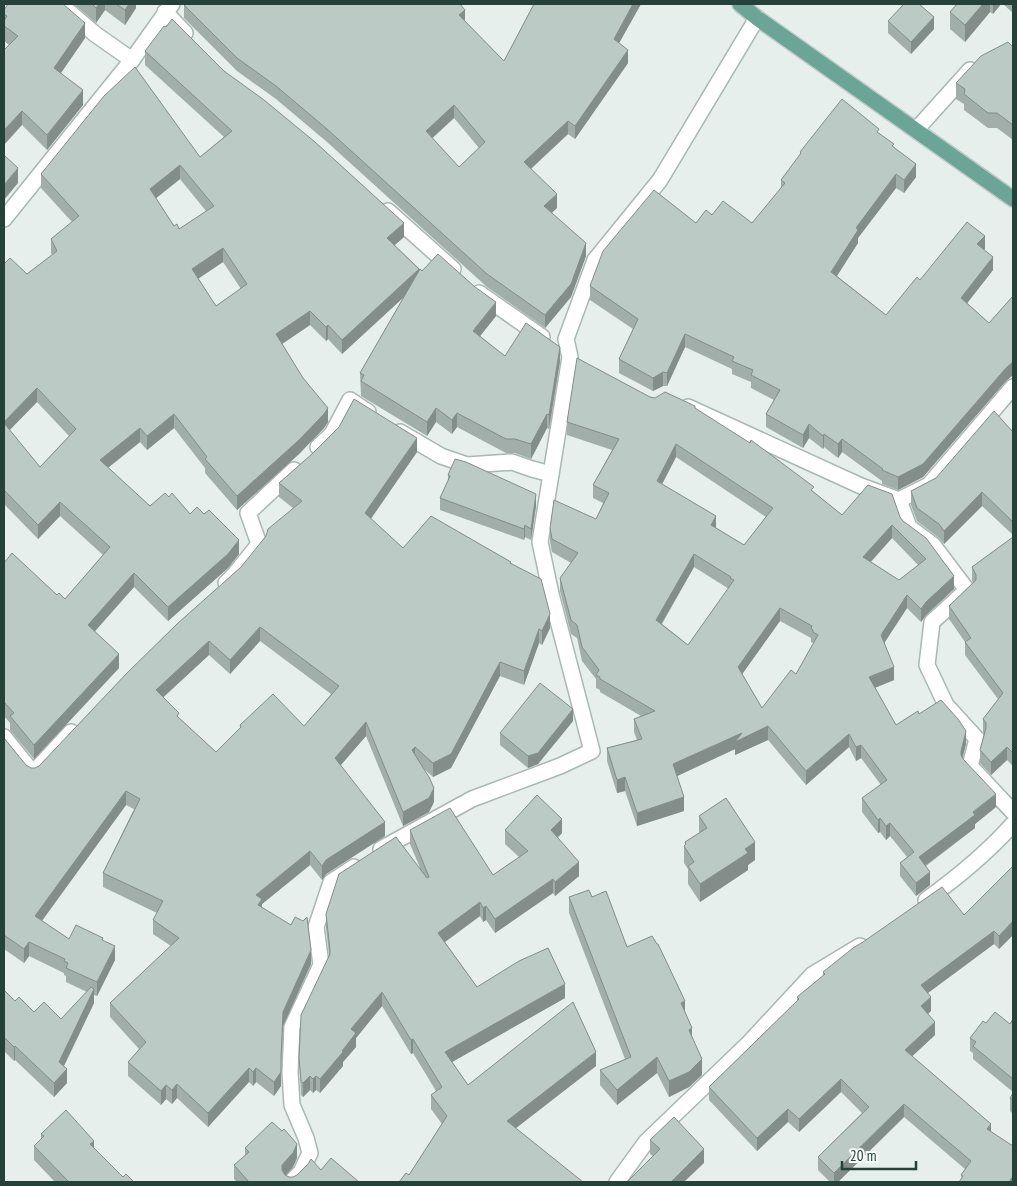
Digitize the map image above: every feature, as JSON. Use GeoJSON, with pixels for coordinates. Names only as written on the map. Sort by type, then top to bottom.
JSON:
{"type":"FeatureCollection","features":[{"type":"Feature","properties":{"kind":"main road"},"geometry":{"type":"LineString","coordinates":[[740,4],[757,18],[1013,199]]}},
{"type":"Feature","properties":{"kind":"street"},"geometry":{"type":"LineString","coordinates":[[60,4],[95,34],[132,60]]}},
{"type":"Feature","properties":{"kind":"street"},"geometry":{"type":"LineString","coordinates":[[4,219],[132,60],[168,8],[198,45]]}},
{"type":"Feature","properties":{"kind":"street"},"geometry":{"type":"LineString","coordinates":[[291,1182],[301,1172],[310,1153],[306,1138],[292,1105],[290,1072],[292,1027],[321,965],[316,927],[331,882],[369,857],[472,799],[560,766],[592,751],[550,594],[540,542],[570,357],[566,339],[595,260],[660,180],[757,18]]}},
{"type":"Feature","properties":{"kind":"street"},"geometry":{"type":"LineString","coordinates":[[916,130],[974,64],[982,61]]}},
{"type":"Feature","properties":{"kind":"street"},"geometry":{"type":"LineString","coordinates":[[379,202],[481,294],[570,357],[587,366]]}},
{"type":"Feature","properties":{"kind":"street"},"geometry":{"type":"LineString","coordinates":[[673,399],[861,486],[899,500],[929,485],[1013,387]]}},
{"type":"Feature","properties":{"kind":"street"},"geometry":{"type":"LineString","coordinates":[[214,593],[235,574],[259,544],[248,513],[332,434],[350,400],[441,456],[467,465],[512,462],[551,474]]}},
{"type":"Feature","properties":{"kind":"street"},"geometry":{"type":"LineString","coordinates":[[899,500],[909,527],[933,545],[967,590],[932,622],[927,665],[946,705],[977,739],[970,766],[1013,812]]}},
{"type":"Feature","properties":{"kind":"street"},"geometry":{"type":"LineString","coordinates":[[4,737],[33,772],[80,723]]}},
{"type":"Feature","properties":{"kind":"street"},"geometry":{"type":"LineString","coordinates":[[913,909],[972,865],[1013,824]]}},
{"type":"Feature","properties":{"kind":"street"},"geometry":{"type":"LineString","coordinates":[[617,1182],[646,1142],[748,1044],[812,975],[869,939]]}},
{"type":"Feature","properties":{"kind":"building"},"geometry":{"type":"Polygon","coordinates":[[[8,4],[63,4],[85,23],[54,68],[83,90],[47,135],[22,111],[4,130],[4,50],[18,36],[4,26],[7,16],[4,14],[4,10],[8,4]]]}},
{"type":"Feature","properties":{"kind":"building"},"geometry":{"type":"Polygon","coordinates":[[[116,4],[129,4],[125,10],[116,4]]]}},
{"type":"Feature","properties":{"kind":"building"},"geometry":{"type":"Polygon","coordinates":[[[460,4],[465,10],[459,15],[504,61],[534,4],[633,4],[614,39],[628,50],[575,126],[568,121],[524,162],[557,194],[544,206],[586,243],[571,284],[545,315],[487,274],[327,129],[276,86],[237,58],[184,5],[460,4]],[[454,105],[426,131],[459,167],[485,142],[454,105]]]}},
{"type":"Feature","properties":{"kind":"building"},"geometry":{"type":"Polygon","coordinates":[[[904,4],[919,4],[934,17],[911,42],[888,21],[904,4]]]}},
{"type":"Feature","properties":{"kind":"building"},"geometry":{"type":"Polygon","coordinates":[[[957,4],[983,4],[965,25],[950,12],[957,4]]]}},
{"type":"Feature","properties":{"kind":"building"},"geometry":{"type":"Polygon","coordinates":[[[172,19],[224,71],[264,100],[315,142],[404,223],[387,238],[419,269],[342,340],[328,325],[326,327],[310,311],[276,334],[303,378],[328,408],[299,440],[237,496],[205,459],[207,457],[174,414],[147,436],[140,428],[100,460],[150,506],[165,493],[169,497],[172,493],[190,514],[197,507],[204,514],[209,510],[239,540],[228,554],[168,607],[134,573],[88,625],[119,654],[34,745],[10,716],[14,713],[4,702],[4,563],[12,553],[57,595],[59,593],[65,599],[110,547],[60,502],[38,525],[4,490],[4,423],[40,467],[76,429],[37,388],[4,422],[4,264],[10,258],[27,274],[57,251],[51,239],[79,216],[41,174],[104,96],[135,67],[200,157],[232,131],[145,51],[164,26],[166,27],[172,19]],[[180,165],[150,189],[174,226],[177,224],[179,229],[214,206],[180,165]],[[223,248],[192,269],[216,306],[247,284],[223,248]]]}},
{"type":"Feature","properties":{"kind":"building"},"geometry":{"type":"Polygon","coordinates":[[[1008,42],[1013,47],[1013,125],[997,113],[988,113],[964,94],[965,89],[956,83],[981,56],[1008,42]]]}},
{"type":"Feature","properties":{"kind":"building"},"geometry":{"type":"Polygon","coordinates":[[[842,99],[879,129],[877,132],[894,144],[892,146],[916,164],[904,180],[896,174],[856,228],[858,230],[831,272],[886,315],[917,277],[920,280],[967,222],[985,236],[977,244],[993,257],[961,298],[989,323],[1013,296],[1013,362],[923,464],[898,477],[882,470],[842,439],[838,444],[824,434],[823,436],[809,424],[803,435],[766,414],[780,390],[751,375],[753,370],[732,361],[734,357],[685,334],[667,373],[663,372],[653,378],[619,359],[638,319],[590,286],[603,251],[654,190],[696,223],[706,210],[712,215],[723,201],[752,223],[785,183],[781,180],[800,152],[842,99]]]}},
{"type":"Feature","properties":{"kind":"building"},"geometry":{"type":"Polygon","coordinates":[[[4,155],[18,168],[4,185],[4,155]]]}},
{"type":"Feature","properties":{"kind":"building"},"geometry":{"type":"Polygon","coordinates":[[[438,254],[475,287],[496,302],[473,331],[505,356],[526,323],[560,347],[549,415],[547,414],[531,444],[515,439],[506,439],[457,413],[452,420],[436,408],[427,422],[361,381],[364,375],[360,373],[420,269],[422,271],[438,254]]]}},
{"type":"Feature","properties":{"kind":"building"},"geometry":{"type":"Polygon","coordinates":[[[577,358],[650,397],[655,398],[665,392],[695,406],[695,408],[750,443],[751,440],[814,487],[811,490],[842,515],[868,485],[892,494],[903,521],[926,538],[954,576],[921,609],[907,595],[881,635],[894,667],[869,677],[896,725],[918,711],[919,714],[941,700],[966,731],[961,751],[963,759],[996,794],[973,812],[975,815],[919,857],[930,872],[916,883],[900,863],[914,852],[890,823],[886,826],[880,818],[878,820],[862,798],[887,780],[861,745],[856,747],[849,734],[806,771],[768,726],[735,742],[742,733],[673,764],[684,797],[637,813],[625,777],[617,780],[607,748],[642,739],[634,719],[655,711],[596,675],[599,670],[582,647],[577,625],[571,620],[560,578],[578,553],[552,539],[550,528],[554,500],[596,519],[609,493],[593,485],[619,439],[567,422],[577,358]],[[676,444],[657,481],[716,516],[711,525],[744,545],[773,508],[676,444]],[[892,525],[863,557],[899,580],[926,559],[892,525]],[[694,554],[656,620],[688,645],[734,580],[694,554]],[[780,608],[738,667],[762,708],[791,670],[796,674],[818,635],[813,632],[812,626],[780,608]]]}},
{"type":"Feature","properties":{"kind":"building"},"geometry":{"type":"Polygon","coordinates":[[[354,399],[417,438],[365,513],[403,548],[431,516],[510,563],[541,579],[550,614],[542,631],[539,629],[524,671],[500,662],[451,754],[433,763],[415,747],[412,750],[434,788],[429,798],[403,812],[366,722],[335,758],[385,822],[326,860],[322,866],[310,851],[256,895],[262,899],[258,905],[291,925],[295,917],[303,921],[307,917],[311,950],[283,1012],[281,1072],[274,1082],[256,1068],[253,1072],[249,1068],[208,1113],[177,1084],[172,1090],[166,1085],[161,1091],[128,1062],[146,1042],[110,1003],[179,938],[153,920],[163,901],[103,873],[140,799],[126,791],[35,916],[69,939],[76,925],[115,946],[97,982],[66,968],[68,963],[64,961],[65,959],[29,942],[24,949],[4,935],[4,738],[26,765],[31,768],[39,766],[127,673],[177,624],[241,567],[266,536],[268,529],[302,501],[279,483],[339,427],[354,399]],[[260,627],[230,660],[209,641],[156,690],[179,713],[177,716],[216,752],[241,727],[240,725],[273,694],[304,726],[339,686],[260,627]]]}},
{"type":"Feature","properties":{"kind":"building"},"geometry":{"type":"Polygon","coordinates":[[[994,411],[1013,432],[1013,522],[982,492],[944,531],[939,524],[917,508],[911,491],[936,478],[994,411]]]}},
{"type":"Feature","properties":{"kind":"building"},"geometry":{"type":"Polygon","coordinates":[[[455,459],[466,462],[536,494],[531,529],[525,525],[524,529],[440,498],[455,459]]]}},
{"type":"Feature","properties":{"kind":"building"},"geometry":{"type":"Polygon","coordinates":[[[1013,537],[1013,753],[1007,747],[991,762],[980,750],[986,728],[986,723],[983,719],[1003,693],[965,642],[971,638],[949,606],[976,580],[972,567],[1013,537]]]}},
{"type":"Feature","properties":{"kind":"building"},"geometry":{"type":"Polygon","coordinates":[[[540,683],[573,709],[538,753],[528,756],[500,733],[540,683]]]}},
{"type":"Feature","properties":{"kind":"building"},"geometry":{"type":"Polygon","coordinates":[[[537,795],[562,819],[551,830],[579,862],[555,882],[553,879],[495,919],[486,906],[483,908],[480,902],[438,933],[477,987],[519,961],[548,948],[565,984],[445,1052],[468,1085],[573,1002],[596,1052],[507,1121],[583,1182],[399,1182],[406,1173],[409,1175],[447,1116],[431,1095],[442,1087],[382,992],[351,1029],[356,1033],[320,1079],[316,1076],[313,1079],[310,1076],[303,1083],[301,1081],[299,1058],[301,1015],[330,954],[326,914],[339,874],[396,837],[427,878],[429,877],[410,830],[450,808],[493,875],[528,851],[505,830],[537,795]]]}},
{"type":"Feature","properties":{"kind":"building"},"geometry":{"type":"Polygon","coordinates":[[[726,798],[755,842],[745,849],[748,853],[700,884],[688,866],[694,862],[684,846],[685,842],[707,828],[699,816],[726,798]]]}},
{"type":"Feature","properties":{"kind":"building"},"geometry":{"type":"Polygon","coordinates":[[[1013,866],[1013,921],[999,936],[994,931],[921,985],[931,997],[921,1006],[935,1022],[905,1050],[991,1124],[987,1129],[1013,1146],[1013,1176],[1009,1182],[959,1182],[963,1176],[961,1175],[971,1161],[904,1104],[834,1173],[818,1157],[869,1107],[841,1079],[799,1119],[788,1109],[757,1138],[709,1087],[799,999],[797,997],[825,974],[823,972],[853,948],[942,887],[964,915],[1013,866]]]}},
{"type":"Feature","properties":{"kind":"building"},"geometry":{"type":"Polygon","coordinates":[[[589,890],[592,897],[606,891],[627,947],[652,936],[658,944],[685,1001],[681,1003],[692,1028],[689,1030],[702,1059],[689,1072],[669,1081],[657,1057],[617,1090],[600,1070],[631,1057],[569,897],[589,890]]]}},
{"type":"Feature","properties":{"kind":"building"},"geometry":{"type":"Polygon","coordinates":[[[91,987],[94,989],[59,1062],[67,1069],[54,1083],[4,1037],[4,990],[15,1001],[19,997],[34,1012],[44,1002],[61,1019],[91,987]]]}},
{"type":"Feature","properties":{"kind":"building"},"geometry":{"type":"Polygon","coordinates":[[[995,1012],[1010,1024],[1013,1019],[1013,1079],[973,1046],[976,1042],[970,1038],[983,1021],[986,1023],[995,1012]]]}},
{"type":"Feature","properties":{"kind":"building"},"geometry":{"type":"Polygon","coordinates":[[[66,1110],[94,1141],[90,1144],[123,1177],[126,1174],[134,1182],[69,1182],[34,1146],[44,1136],[41,1134],[66,1110]]]}},
{"type":"Feature","properties":{"kind":"building"},"geometry":{"type":"Polygon","coordinates":[[[674,1117],[704,1149],[671,1182],[627,1182],[660,1149],[650,1140],[674,1117]]]}},
{"type":"Feature","properties":{"kind":"building"},"geometry":{"type":"Polygon","coordinates":[[[272,1122],[282,1131],[284,1129],[297,1144],[293,1153],[282,1165],[285,1175],[293,1177],[297,1175],[311,1159],[321,1170],[331,1158],[359,1182],[249,1182],[234,1165],[249,1152],[245,1148],[272,1122]]]}}]}
